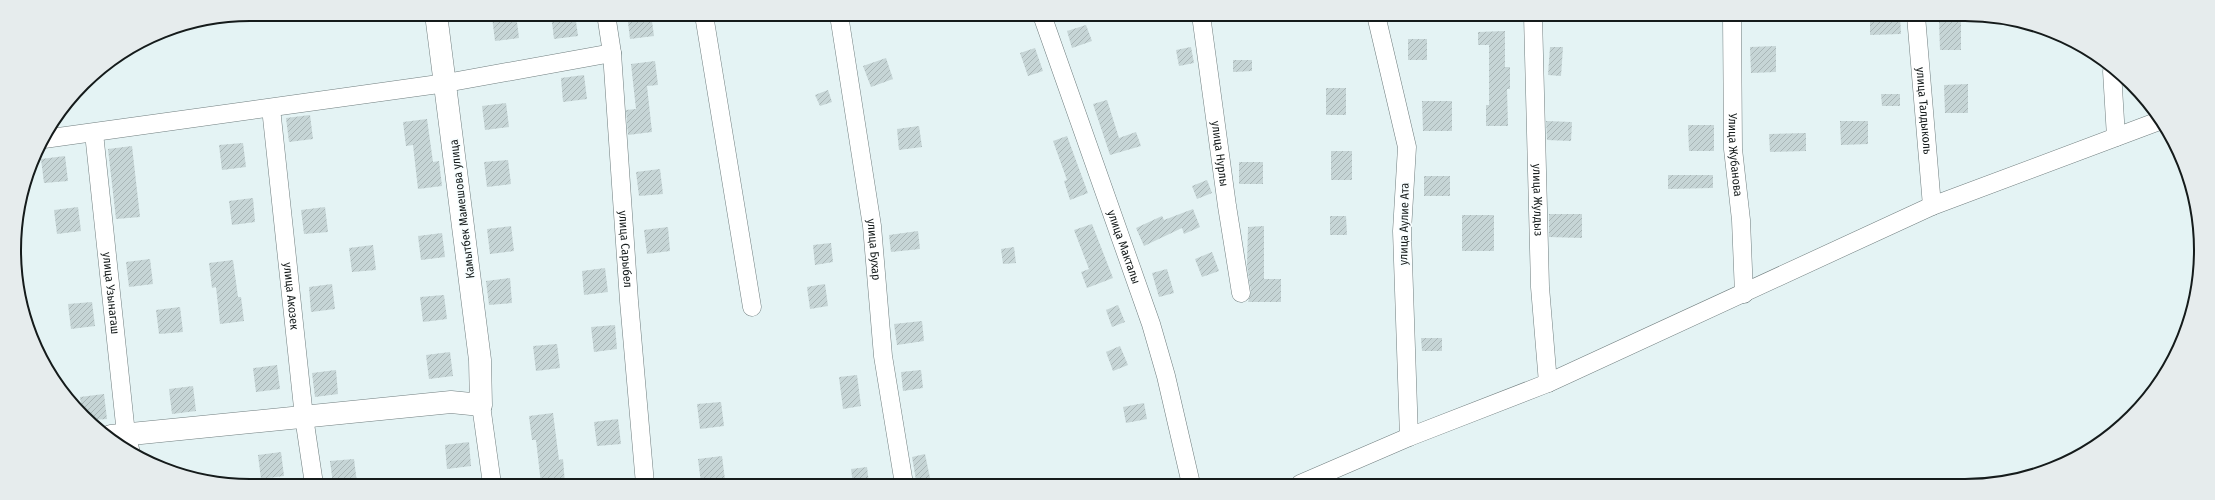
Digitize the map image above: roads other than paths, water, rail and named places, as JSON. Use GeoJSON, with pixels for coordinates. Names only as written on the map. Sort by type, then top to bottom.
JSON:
{"type":"FeatureCollection","features":[{"type":"Feature","properties":{"kind":"street","name":"Камытбек Мамешова улица"},"geometry":{"type":"LineString","coordinates":[[437,21],[480,360],[481,405]]}},
{"type":"Feature","properties":{"kind":"street","name":"улица Сарыбел"},"geometry":{"type":"LineString","coordinates":[[607,21],[612,53],[629,301],[645,479]]}},
{"type":"Feature","properties":{"kind":"street"},"geometry":{"type":"LineString","coordinates":[[705,21],[752,307]]}},
{"type":"Feature","properties":{"kind":"street","name":"улица Бухар"},"geometry":{"type":"LineString","coordinates":[[840,21],[872,226],[883,356],[903,479]]}},
{"type":"Feature","properties":{"kind":"street","name":"улица Макталы"},"geometry":{"type":"LineString","coordinates":[[1044,21],[1151,324],[1166,376],[1190,479]]}},
{"type":"Feature","properties":{"kind":"street","name":"улица Нурлы"},"geometry":{"type":"LineString","coordinates":[[1202,21],[1227,206],[1241,293]]}},
{"type":"Feature","properties":{"kind":"street","name":"улица Аулие Ата"},"geometry":{"type":"LineString","coordinates":[[1377,21],[1407,148],[1402,231],[1409,437]]}},
{"type":"Feature","properties":{"kind":"street","name":"улица Жулдыз"},"geometry":{"type":"LineString","coordinates":[[1533,21],[1540,287],[1548,383]]}},
{"type":"Feature","properties":{"kind":"street","name":"Улица Жубанова"},"geometry":{"type":"LineString","coordinates":[[1732,21],[1733,148],[1741,220],[1744,294]]}},
{"type":"Feature","properties":{"kind":"street","name":"улица Талдыколь"},"geometry":{"type":"LineString","coordinates":[[1916,21],[1932,206]]}},
{"type":"Feature","properties":{"kind":"street"},"geometry":{"type":"LineString","coordinates":[[50,138],[446,83],[612,53]]}},
{"type":"Feature","properties":{"kind":"street"},"geometry":{"type":"LineString","coordinates":[[2112,75],[2116,137]]}},
{"type":"Feature","properties":{"kind":"street","name":"улица Акозек"},"geometry":{"type":"LineString","coordinates":[[271,108],[304,416],[313,479]]}},
{"type":"Feature","properties":{"kind":"street"},"geometry":{"type":"LineString","coordinates":[[1312,479],[1409,437],[1548,383],[1744,294],[1932,206],[2155,123]]}},
{"type":"Feature","properties":{"kind":"street","name":"улица Узынагаш"},"geometry":{"type":"LineString","coordinates":[[94,133],[122,439]]}},
{"type":"Feature","properties":{"kind":"street"},"geometry":{"type":"LineString","coordinates":[[124,441],[304,416],[451,402],[481,405],[491,479]]}}]}
